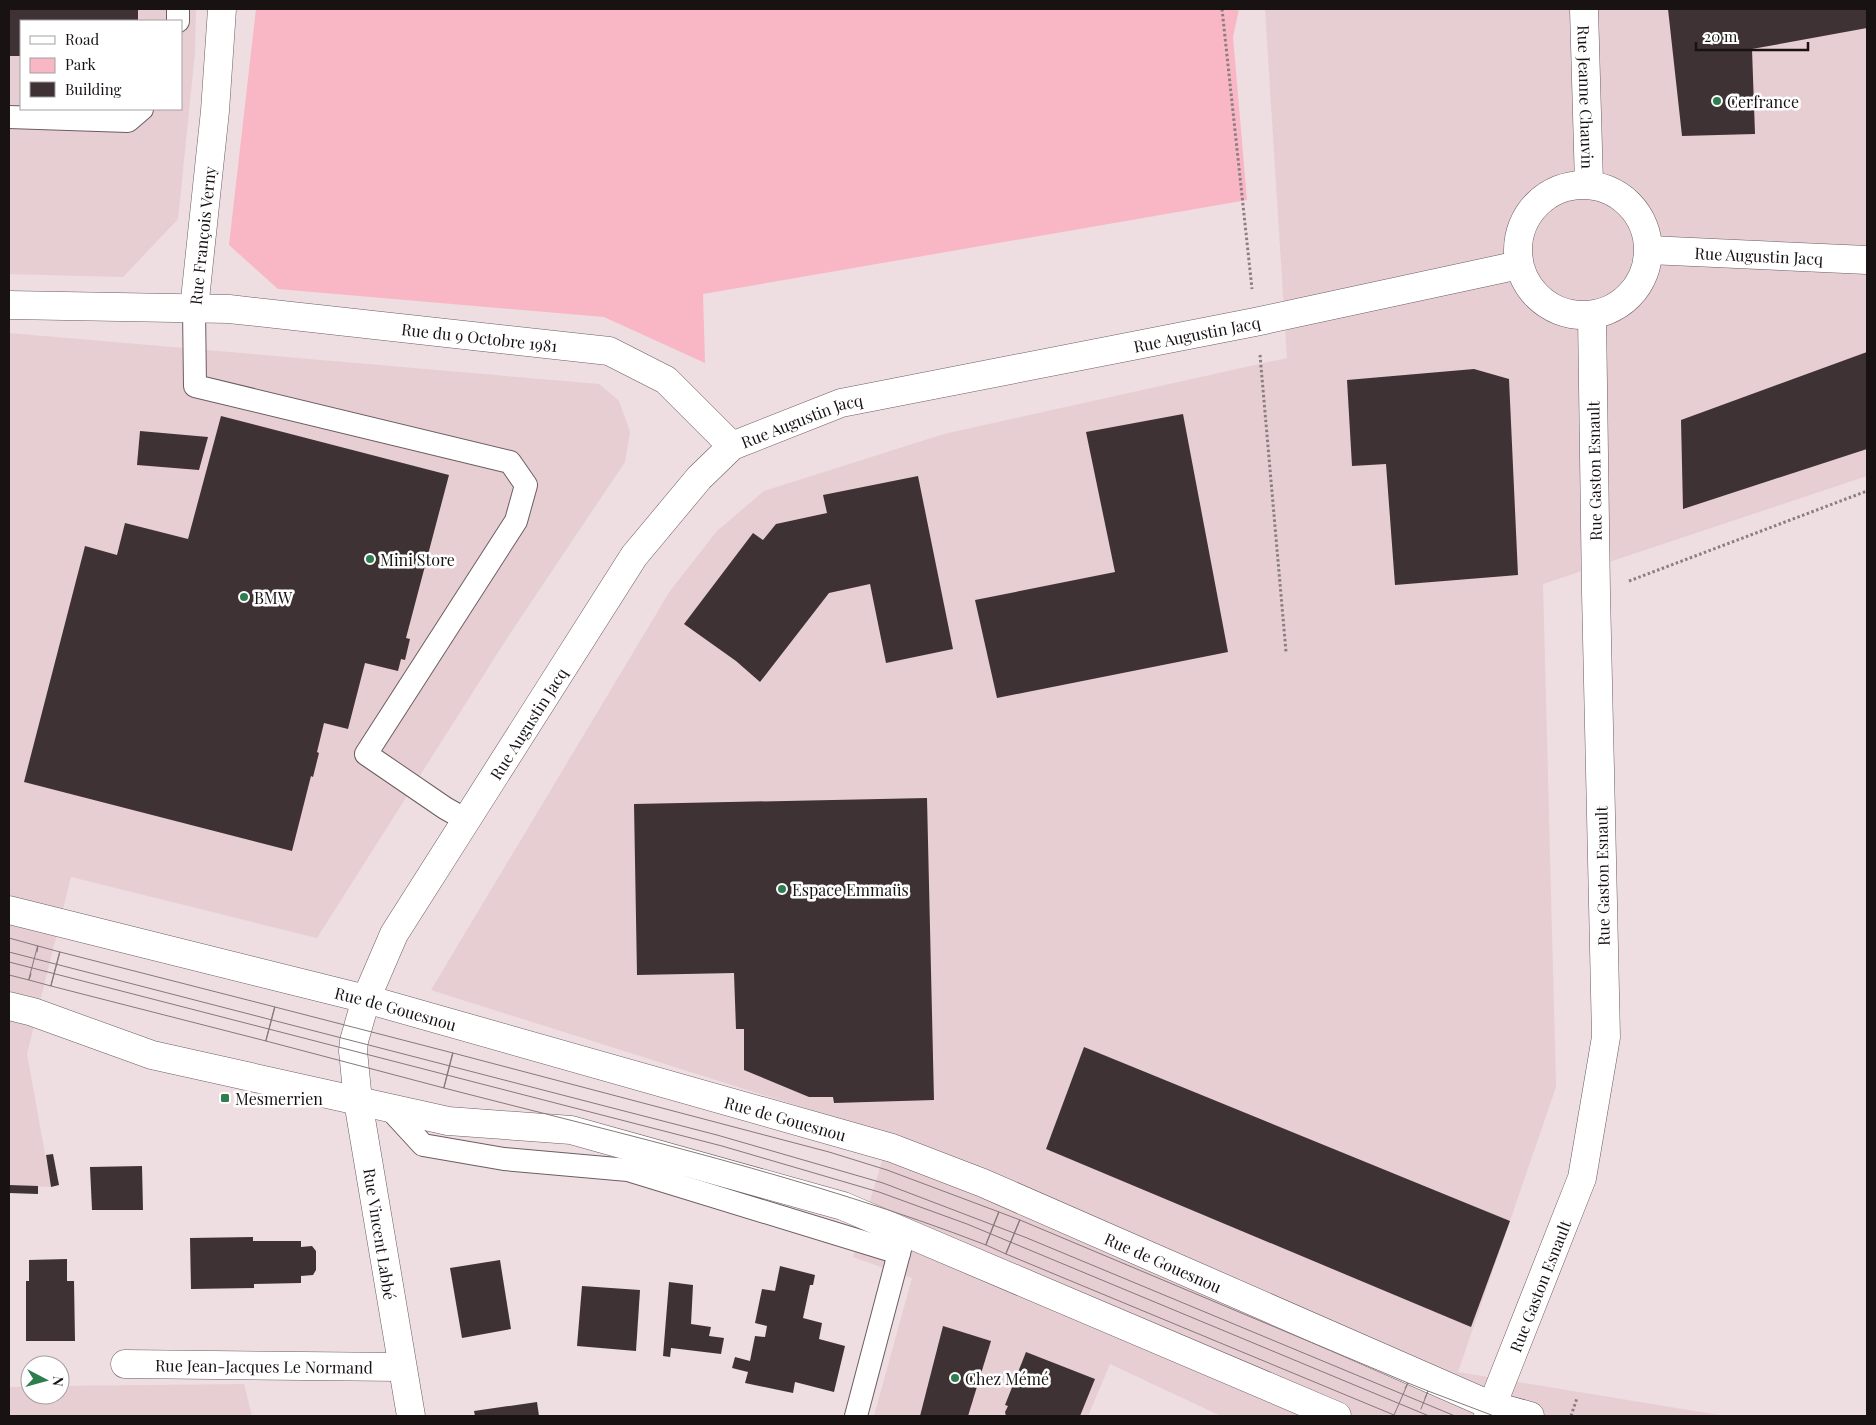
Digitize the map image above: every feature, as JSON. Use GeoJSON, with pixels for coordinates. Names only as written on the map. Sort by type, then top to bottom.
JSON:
{"type":"FeatureCollection","features":[{"type":"Feature","properties":{"kind":"street","name":"Rue François Verny"},"geometry":{"type":"LineString","coordinates":[[9,305],[194,309],[216,111],[222,9]]}},
{"type":"Feature","properties":{"kind":"street","name":"Rue Jeanne Chauvin"},"geometry":{"type":"LineString","coordinates":[[1584,9],[1589,184]]}},
{"type":"Feature","properties":{"kind":"street"},"geometry":{"type":"LineString","coordinates":[[1589,184],[1612,190],[1632,205],[1645,226],[1650,250],[1645,273],[1633,294],[1614,308],[1592,316],[1568,314],[1546,304],[1528,287],[1519,265],[1519,234],[1533,206],[1558,188],[1589,184]]}},
{"type":"Feature","properties":{"kind":"street","name":"Rue Augustin Jacq"},"geometry":{"type":"LineString","coordinates":[[1650,250],[1867,260]]}},
{"type":"Feature","properties":{"kind":"street","name":"Rue Augustin Jacq"},"geometry":{"type":"LineString","coordinates":[[353,1051],[366,999],[388,944],[634,556],[699,478],[732,446],[841,403],[1255,322],[1519,265]]}},
{"type":"Feature","properties":{"kind":"street","name":"Rue du 9 Octobre 1981"},"geometry":{"type":"LineString","coordinates":[[194,309],[229,309],[609,351],[666,380],[732,446]]}},
{"type":"Feature","properties":{"kind":"street","name":"Rue Gaston Esnault"},"geometry":{"type":"LineString","coordinates":[[1489,1411],[1582,1178],[1606,1037],[1592,316]]}},
{"type":"Feature","properties":{"kind":"street","name":"Rue de Gouesnou"},"geometry":{"type":"LineString","coordinates":[[9,910],[366,999],[892,1148],[991,1187],[1489,1411],[1530,1416]]}},
{"type":"Feature","properties":{"kind":"street"},"geometry":{"type":"LineString","coordinates":[[9,1006],[33,1012],[152,1055],[448,1120],[571,1130],[843,1206],[901,1242],[1337,1416]]}},
{"type":"Feature","properties":{"kind":"street","name":"Rue Vincent Labbé"},"geometry":{"type":"LineString","coordinates":[[353,1051],[358,1101],[410,1416]]}},
{"type":"Feature","properties":{"kind":"street","name":"Rue Jean-Jacques Le Normand"},"geometry":{"type":"LineString","coordinates":[[125,1364],[401,1367]]}},
{"type":"Feature","properties":{"kind":"lane"},"geometry":{"type":"LineString","coordinates":[[9,117],[128,121],[141,110]]}},
{"type":"Feature","properties":{"kind":"lane"},"geometry":{"type":"LineString","coordinates":[[194,309],[195,386],[510,462],[526,485],[516,520],[366,754],[445,808],[466,820]]}},
{"type":"Feature","properties":{"kind":"lane"},"geometry":{"type":"LineString","coordinates":[[856,1416],[901,1242]]}},
{"type":"Feature","properties":{"kind":"path"},"geometry":{"type":"LineString","coordinates":[[1222,9],[1255,322],[1263,378],[1286,652]]}},
{"type":"Feature","properties":{"kind":"path"},"geometry":{"type":"LineString","coordinates":[[1596,593],[1867,491]]}},
{"type":"Feature","properties":{"kind":"path"},"geometry":{"type":"LineString","coordinates":[[1571,1416],[1577,1398]]}},
{"type":"Feature","properties":{"kind":"shaded area"},"geometry":{"type":"Polygon","coordinates":[[[9,9],[196,9],[195,52],[178,219],[123,277],[9,274],[9,9]]]}},
{"type":"Feature","properties":{"kind":"shaded area"},"geometry":{"type":"Polygon","coordinates":[[[1265,9],[1867,9],[1867,476],[1543,584],[1556,1087],[1458,1372],[1725,1416],[1221,1416],[1110,1364],[1088,1416],[874,1416],[912,1278],[853,1257],[890,1135],[431,990],[670,591],[717,531],[764,491],[944,434],[1287,358],[1265,9]]]}},
{"type":"Feature","properties":{"kind":"shaded area"},"geometry":{"type":"Polygon","coordinates":[[[9,333],[599,384],[619,401],[630,432],[625,462],[509,635],[317,938],[71,877],[27,1054],[51,1187],[9,1185],[9,333]]]}},
{"type":"Feature","properties":{"kind":"shaded area"},"geometry":{"type":"Polygon","coordinates":[[[244,1384],[252,1416],[9,1416],[9,1387],[20,1387],[20,1405],[70,1405],[70,1386],[244,1384]]]}},
{"type":"Feature","properties":{"kind":"green space"},"geometry":{"type":"Polygon","coordinates":[[[256,9],[1239,9],[1233,37],[1247,200],[703,294],[705,363],[604,317],[278,289],[229,245],[256,9]]]}},
{"type":"Feature","properties":{"kind":"building"},"geometry":{"type":"Polygon","coordinates":[[[9,9],[138,9],[138,20],[20,20],[20,56],[9,56],[9,9]]]}},
{"type":"Feature","properties":{"kind":"building","name":"Cerfrance"},"geometry":{"type":"Polygon","coordinates":[[[1668,9],[1867,9],[1867,28],[1752,49],[1755,134],[1682,136],[1668,9]]]}},
{"type":"Feature","properties":{"kind":"building"},"geometry":{"type":"Polygon","coordinates":[[[1867,352],[1867,449],[1683,509],[1681,420],[1867,352]]]}},
{"type":"Feature","properties":{"kind":"building"},"geometry":{"type":"Polygon","coordinates":[[[1474,369],[1509,379],[1518,575],[1395,585],[1386,464],[1352,466],[1347,380],[1474,369]]]}},
{"type":"Feature","properties":{"kind":"building"},"geometry":{"type":"Polygon","coordinates":[[[1183,414],[1228,652],[997,698],[975,600],[1115,572],[1086,432],[1183,414]]]}},
{"type":"Feature","properties":{"kind":"building","name":"BMW"},"geometry":{"type":"Polygon","coordinates":[[[221,416],[449,475],[406,638],[410,639],[405,660],[401,659],[398,671],[365,663],[348,729],[324,723],[313,777],[311,776],[292,851],[24,782],[85,546],[117,555],[125,523],[188,539],[221,416]]]}},
{"type":"Feature","properties":{"kind":"building"},"geometry":{"type":"Polygon","coordinates":[[[140,431],[208,437],[199,470],[137,465],[140,431]]]}},
{"type":"Feature","properties":{"kind":"building"},"geometry":{"type":"Polygon","coordinates":[[[918,476],[953,649],[886,663],[870,584],[829,593],[760,682],[736,661],[684,624],[753,533],[763,540],[776,524],[827,513],[823,495],[918,476]]]}},
{"type":"Feature","properties":{"kind":"building","name":"Espace Emmaüs"},"geometry":{"type":"Polygon","coordinates":[[[927,798],[934,1100],[834,1103],[833,1097],[809,1097],[744,1070],[744,1029],[736,1029],[734,973],[637,975],[634,804],[927,798]]]}},
{"type":"Feature","properties":{"kind":"building"},"geometry":{"type":"Polygon","coordinates":[[[1084,1047],[1510,1221],[1471,1327],[1046,1149],[1084,1047]]]}},
{"type":"Feature","properties":{"kind":"building"},"geometry":{"type":"Polygon","coordinates":[[[53,1154],[59,1185],[51,1187],[46,1155],[53,1154]]]}},
{"type":"Feature","properties":{"kind":"building"},"geometry":{"type":"Polygon","coordinates":[[[142,1166],[143,1210],[92,1210],[90,1167],[142,1166]]]}},
{"type":"Feature","properties":{"kind":"building"},"geometry":{"type":"Polygon","coordinates":[[[9,1185],[38,1186],[38,1194],[9,1193],[9,1185]]]}},
{"type":"Feature","properties":{"kind":"building"},"geometry":{"type":"Polygon","coordinates":[[[253,1237],[253,1241],[301,1241],[301,1247],[312,1246],[316,1251],[316,1270],[313,1275],[301,1276],[301,1283],[254,1284],[254,1288],[191,1289],[190,1238],[253,1237]]]}},
{"type":"Feature","properties":{"kind":"building"},"geometry":{"type":"Polygon","coordinates":[[[67,1259],[67,1281],[74,1281],[75,1341],[26,1341],[26,1281],[29,1281],[29,1260],[67,1259]]]}},
{"type":"Feature","properties":{"kind":"building"},"geometry":{"type":"Polygon","coordinates":[[[500,1260],[511,1329],[462,1338],[450,1268],[500,1260]]]}},
{"type":"Feature","properties":{"kind":"building"},"geometry":{"type":"Polygon","coordinates":[[[780,1266],[815,1275],[813,1285],[810,1285],[803,1318],[822,1323],[819,1339],[845,1346],[834,1392],[795,1382],[793,1393],[745,1383],[748,1372],[732,1368],[735,1357],[750,1361],[755,1336],[765,1337],[767,1326],[755,1323],[762,1289],[775,1291],[780,1266]]]}},
{"type":"Feature","properties":{"kind":"building"},"geometry":{"type":"Polygon","coordinates":[[[669,1282],[693,1285],[691,1324],[711,1327],[709,1336],[724,1338],[721,1354],[671,1348],[670,1357],[663,1356],[669,1282]]]}},
{"type":"Feature","properties":{"kind":"building"},"geometry":{"type":"Polygon","coordinates":[[[582,1286],[640,1290],[636,1351],[577,1346],[582,1286]]]}},
{"type":"Feature","properties":{"kind":"building","name":"Chez Mémé"},"geometry":{"type":"Polygon","coordinates":[[[943,1326],[991,1341],[968,1416],[920,1416],[943,1326]]]}},
{"type":"Feature","properties":{"kind":"building"},"geometry":{"type":"Polygon","coordinates":[[[1026,1352],[1095,1379],[1080,1416],[1006,1416],[1005,1412],[1008,1406],[1005,1405],[1026,1352]]]}},
{"type":"Feature","properties":{"kind":"building"},"geometry":{"type":"Polygon","coordinates":[[[537,1402],[539,1416],[475,1416],[474,1411],[537,1402]]]}},
{"type":"Feature","properties":{"kind":"tram line"},"geometry":{"type":"LineString","coordinates":[[9,938],[38,946],[37,952]]}},
{"type":"Feature","properties":{"kind":"tram line"},"geometry":{"type":"LineString","coordinates":[[38,946],[60,952],[51,986],[29,980],[38,946]]}},
{"type":"Feature","properties":{"kind":"tram line"},"geometry":{"type":"LineString","coordinates":[[9,952],[717,1135],[883,1183],[1027,1238],[1455,1416]]}},
{"type":"Feature","properties":{"kind":"tram line"},"geometry":{"type":"LineString","coordinates":[[60,952],[275,1007],[266,1041],[51,986],[60,952]]}},
{"type":"Feature","properties":{"kind":"tram line"},"geometry":{"type":"LineString","coordinates":[[9,962],[722,1146],[879,1192],[967,1224],[1429,1416]]}},
{"type":"Feature","properties":{"kind":"tram line"},"geometry":{"type":"LineString","coordinates":[[9,975],[29,980],[31,974]]}},
{"type":"Feature","properties":{"kind":"tram line"},"geometry":{"type":"LineString","coordinates":[[275,1007],[453,1053],[444,1088],[266,1041],[275,1007]]}},
{"type":"Feature","properties":{"kind":"tram line"},"geometry":{"type":"LineString","coordinates":[[453,1053],[829,1152],[887,1170],[999,1212],[986,1245],[853,1198],[785,1178],[649,1140],[444,1088],[453,1053]]}},
{"type":"Feature","properties":{"kind":"tram line"},"geometry":{"type":"LineString","coordinates":[[999,1212],[1020,1220],[1006,1254],[986,1245],[999,1212]]}},
{"type":"Feature","properties":{"kind":"tram line"},"geometry":{"type":"LineString","coordinates":[[1020,1220],[1408,1383],[1394,1415],[1006,1254],[1020,1220]]}},
{"type":"Feature","properties":{"kind":"tram line"},"geometry":{"type":"LineString","coordinates":[[1405,1388],[1408,1383],[1428,1391],[1425,1398]]}},
{"type":"Feature","properties":{"kind":"tram line"},"geometry":{"type":"LineString","coordinates":[[1421,1409],[1428,1391],[1494,1416]]}},
{"type":"Feature","properties":{"kind":"place","name":"Cerfrance"},"geometry":{"type":"Point","coordinates":[1717,101]}},
{"type":"Feature","properties":{"kind":"place","name":"Mini Store"},"geometry":{"type":"Point","coordinates":[370,559]}},
{"type":"Feature","properties":{"kind":"place","name":"BMW"},"geometry":{"type":"Point","coordinates":[244,597]}},
{"type":"Feature","properties":{"kind":"place","name":"Espace Emmaüs"},"geometry":{"type":"Point","coordinates":[782,889]}},
{"type":"Feature","properties":{"kind":"place","name":"Mesmerrien"},"geometry":{"type":"Point","coordinates":[225,1098]}},
{"type":"Feature","properties":{"kind":"place","name":"Chez Mémé"},"geometry":{"type":"Point","coordinates":[955,1378]}}]}
